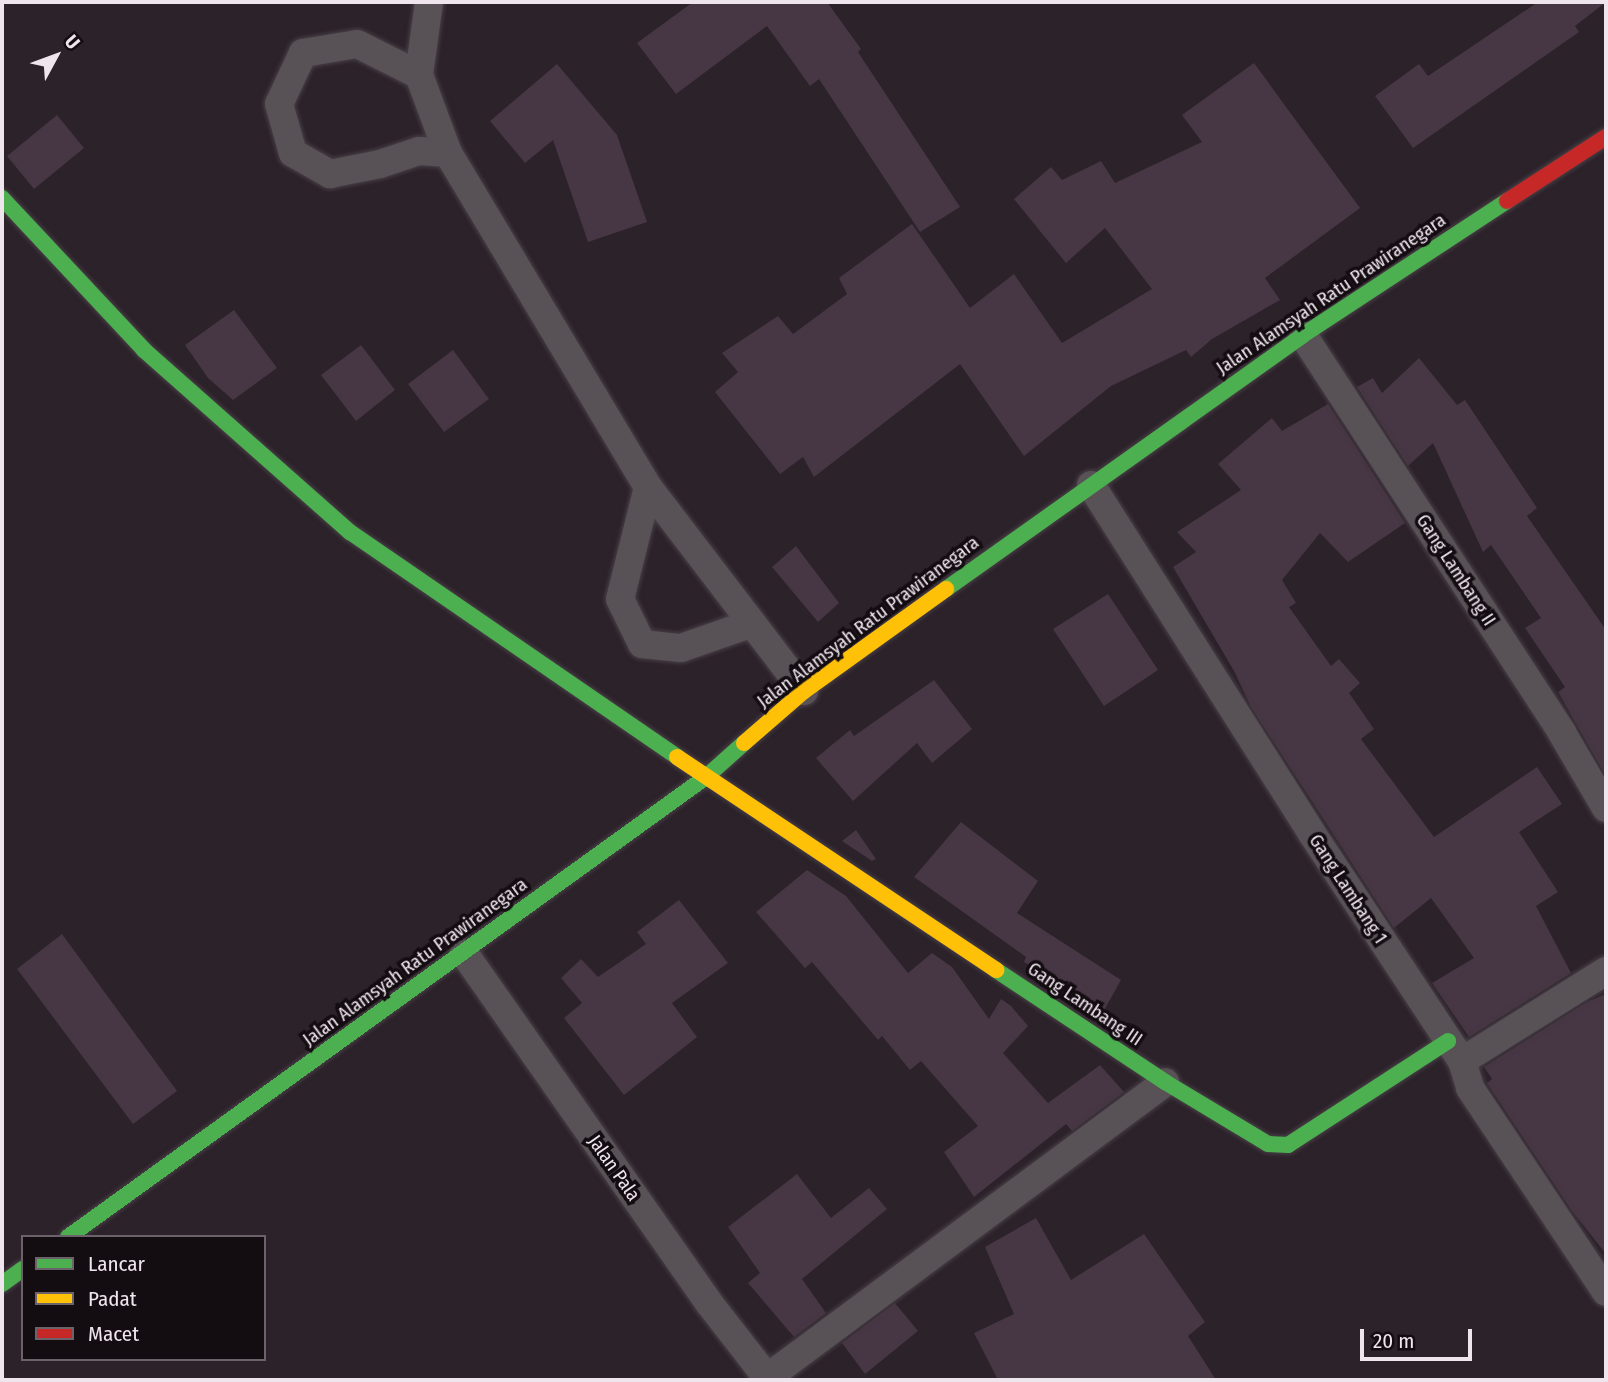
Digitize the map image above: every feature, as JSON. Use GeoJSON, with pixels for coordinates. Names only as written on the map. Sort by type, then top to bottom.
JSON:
{"type":"FeatureCollection","features":[{"type":"Feature","properties":{"kind":"main road","name":"Jalan Alamsyah Ratu Prawiranegara"},"geometry":{"type":"LineString","coordinates":[[71,1235],[706,777],[804,691],[1091,485],[1303,335],[1606,137]]}},
{"type":"Feature","properties":{"kind":"main road","name":"Gang Lambang III"},"geometry":{"type":"LineString","coordinates":[[2,198],[144,350],[350,532],[706,777],[1165,1082],[1268,1144],[1282,1147],[1455,1051]]}},
{"type":"Feature","properties":{"kind":"main road"},"geometry":{"type":"LineString","coordinates":[[2,1284],[21,1270]]}},
{"type":"Feature","properties":{"kind":"street"},"geometry":{"type":"LineString","coordinates":[[429,2],[419,75],[448,153],[648,487],[750,624],[804,691]]}},
{"type":"Feature","properties":{"kind":"street"},"geometry":{"type":"LineString","coordinates":[[419,75],[356,44],[303,53],[279,104],[293,153],[330,174],[380,164],[419,151],[448,153]]}},
{"type":"Feature","properties":{"kind":"street","name":"Gang Lambang II"},"geometry":{"type":"LineString","coordinates":[[1303,335],[1562,733],[1606,807]]}},
{"type":"Feature","properties":{"kind":"street","name":"Gang Lambang 1"},"geometry":{"type":"LineString","coordinates":[[1091,485],[1311,832],[1455,1051],[1470,1088],[1606,1291]]}},
{"type":"Feature","properties":{"kind":"street"},"geometry":{"type":"LineString","coordinates":[[648,487],[620,599],[642,643],[681,648],[750,624]]}},
{"type":"Feature","properties":{"kind":"street","name":"Jalan Pala"},"geometry":{"type":"LineString","coordinates":[[464,953],[709,1303],[768,1379]]}},
{"type":"Feature","properties":{"kind":"street"},"geometry":{"type":"LineString","coordinates":[[1455,1051],[1606,971]]}},
{"type":"Feature","properties":{"kind":"street"},"geometry":{"type":"LineString","coordinates":[[768,1379],[1165,1082]]}},
{"type":"Feature","properties":{"kind":"building"},"geometry":{"type":"Polygon","coordinates":[[[693,2],[827,2],[861,49],[858,52],[960,207],[920,232],[819,79],[810,86],[767,26],[676,94],[637,43],[693,2]]]}},
{"type":"Feature","properties":{"kind":"building"},"geometry":{"type":"Polygon","coordinates":[[[1538,2],[1606,2],[1575,26],[1579,32],[1413,148],[1375,96],[1419,64],[1428,76],[1538,2]]]}},
{"type":"Feature","properties":{"kind":"building"},"geometry":{"type":"Polygon","coordinates":[[[1254,63],[1360,208],[1265,278],[1280,300],[1212,339],[1191,357],[1186,350],[1111,386],[1024,456],[960,364],[814,477],[803,457],[780,474],[715,392],[738,372],[722,353],[778,316],[793,334],[847,294],[839,278],[912,224],[970,308],[1014,274],[1062,343],[1152,289],[1105,228],[1066,263],[1014,199],[1051,167],[1062,180],[1101,161],[1115,183],[1202,142],[1182,115],[1254,63]]]}},
{"type":"Feature","properties":{"kind":"building"},"geometry":{"type":"Polygon","coordinates":[[[557,64],[617,135],[647,222],[588,242],[553,140],[525,163],[490,121],[557,64]]]}},
{"type":"Feature","properties":{"kind":"building"},"geometry":{"type":"Polygon","coordinates":[[[57,115],[84,148],[34,189],[7,156],[57,115]]]}},
{"type":"Feature","properties":{"kind":"building"},"geometry":{"type":"Polygon","coordinates":[[[234,310],[277,368],[233,400],[208,378],[185,345],[234,310]]]}},
{"type":"Feature","properties":{"kind":"building"},"geometry":{"type":"Polygon","coordinates":[[[361,345],[395,390],[356,421],[321,375],[361,345]]]}},
{"type":"Feature","properties":{"kind":"building"},"geometry":{"type":"Polygon","coordinates":[[[453,350],[489,399],[444,432],[408,384],[453,350]]]}},
{"type":"Feature","properties":{"kind":"building"},"geometry":{"type":"Polygon","coordinates":[[[1419,358],[1457,405],[1465,400],[1537,508],[1527,516],[1606,630],[1606,776],[1558,692],[1565,687],[1525,628],[1541,618],[1491,545],[1483,552],[1433,443],[1408,466],[1357,387],[1373,378],[1382,393],[1419,358]]]}},
{"type":"Feature","properties":{"kind":"building"},"geometry":{"type":"Polygon","coordinates":[[[1328,404],[1405,523],[1348,562],[1320,533],[1282,580],[1296,603],[1289,607],[1331,666],[1339,659],[1360,683],[1349,693],[1374,729],[1361,739],[1434,837],[1537,767],[1562,804],[1519,832],[1558,892],[1536,906],[1571,973],[1469,1037],[1432,983],[1474,958],[1431,898],[1394,928],[1251,707],[1234,671],[1173,567],[1196,552],[1177,532],[1241,490],[1218,464],[1272,418],[1282,431],[1328,404]]]}},
{"type":"Feature","properties":{"kind":"building"},"geometry":{"type":"Polygon","coordinates":[[[796,546],[839,603],[818,622],[772,567],[796,546]]]}},
{"type":"Feature","properties":{"kind":"building"},"geometry":{"type":"Polygon","coordinates":[[[1108,594],[1158,670],[1104,706],[1053,629],[1108,594]]]}},
{"type":"Feature","properties":{"kind":"building"},"geometry":{"type":"Polygon","coordinates":[[[934,680],[972,729],[932,763],[917,743],[853,801],[816,758],[850,730],[854,736],[934,680]]]}},
{"type":"Feature","properties":{"kind":"building"},"geometry":{"type":"Polygon","coordinates":[[[961,822],[1038,881],[1017,913],[1121,980],[1102,1014],[1024,962],[1026,957],[914,877],[961,822]]]}},
{"type":"Feature","properties":{"kind":"building"},"geometry":{"type":"Polygon","coordinates":[[[856,830],[876,859],[872,861],[842,841],[856,830]]]}},
{"type":"Feature","properties":{"kind":"building"},"geometry":{"type":"Polygon","coordinates":[[[807,870],[846,896],[908,973],[932,953],[952,967],[989,1019],[1001,999],[1011,1006],[1028,1026],[1003,1053],[1048,1103],[1100,1065],[1124,1092],[1072,1131],[1066,1124],[974,1197],[944,1152],[978,1126],[921,1061],[910,1070],[882,1036],[878,1040],[812,962],[805,968],[756,912],[807,870]]]}},
{"type":"Feature","properties":{"kind":"building"},"geometry":{"type":"Polygon","coordinates":[[[679,900],[728,963],[672,1003],[697,1037],[624,1095],[564,1018],[582,1003],[561,978],[581,959],[598,977],[646,944],[637,932],[679,900]]]}},
{"type":"Feature","properties":{"kind":"building"},"geometry":{"type":"Polygon","coordinates":[[[62,934],[177,1091],[133,1124],[17,969],[62,934]]]}},
{"type":"Feature","properties":{"kind":"building"},"geometry":{"type":"Polygon","coordinates":[[[1606,994],[1606,1254],[1572,1211],[1487,1083],[1492,1079],[1484,1067],[1587,1002],[1606,994]]]}},
{"type":"Feature","properties":{"kind":"building"},"geometry":{"type":"Polygon","coordinates":[[[797,1174],[831,1218],[869,1188],[887,1209],[802,1279],[826,1313],[794,1337],[748,1283],[760,1273],[728,1227],[797,1174]]]}},
{"type":"Feature","properties":{"kind":"building"},"geometry":{"type":"Polygon","coordinates":[[[1036,1218],[1071,1280],[1144,1234],[1205,1322],[1188,1336],[1216,1380],[998,1380],[974,1333],[1014,1314],[985,1247],[1036,1218]]]}},
{"type":"Feature","properties":{"kind":"building"},"geometry":{"type":"Polygon","coordinates":[[[895,1303],[918,1331],[865,1374],[842,1343],[895,1303]]]}},
{"type":"Feature","properties":{"kind":"traffic: fast"},"geometry":{"type":"LineString","coordinates":[[2,198],[144,350],[350,532],[677,757]]}},
{"type":"Feature","properties":{"kind":"traffic: fast"},"geometry":{"type":"LineString","coordinates":[[946,589],[1303,335],[1507,201]]}},
{"type":"Feature","properties":{"kind":"traffic: fast"},"geometry":{"type":"LineString","coordinates":[[71,1235],[706,777],[744,743]]}},
{"type":"Feature","properties":{"kind":"traffic: fast"},"geometry":{"type":"LineString","coordinates":[[996,970],[1165,1082],[1268,1144],[1288,1145],[1448,1041]]}},
{"type":"Feature","properties":{"kind":"traffic: fast"},"geometry":{"type":"LineString","coordinates":[[2,1284],[21,1270]]}},
{"type":"Feature","properties":{"kind":"traffic: slow"},"geometry":{"type":"LineString","coordinates":[[744,743],[804,691],[946,589]]}},
{"type":"Feature","properties":{"kind":"traffic: slow"},"geometry":{"type":"LineString","coordinates":[[677,757],[996,970]]}},
{"type":"Feature","properties":{"kind":"traffic: jam"},"geometry":{"type":"LineString","coordinates":[[1507,201],[1606,137]]}}]}
